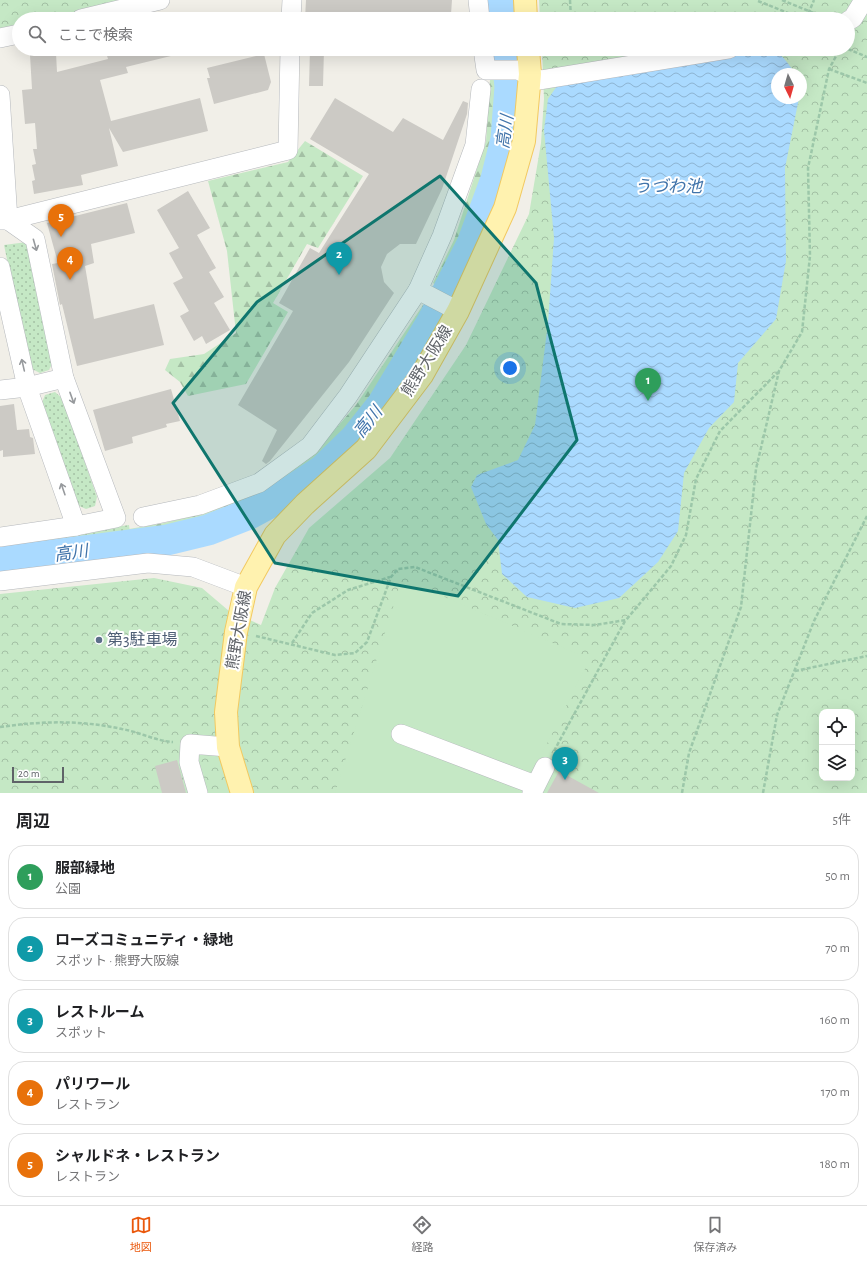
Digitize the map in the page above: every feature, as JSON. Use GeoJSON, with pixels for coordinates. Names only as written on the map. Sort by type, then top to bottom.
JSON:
{"type":"FeatureCollection","features":[{"type":"Feature","properties":{"kind":"main road"},"geometry":{"type":"LineString","coordinates":[[525,0],[526,12]]}},
{"type":"Feature","properties":{"kind":"main road","name":"熊野大阪線"},"geometry":{"type":"LineString","coordinates":[[242,793],[228,747],[226,712],[236,632],[246,587],[275,535],[305,504],[366,449],[422,375],[458,311],[505,208],[524,141],[516,71],[524,56]]}},
{"type":"Feature","properties":{"kind":"street"},"geometry":{"type":"LineString","coordinates":[[110,12],[160,0]]}},
{"type":"Feature","properties":{"kind":"street"},"geometry":{"type":"LineString","coordinates":[[291,12],[292,0]]}},
{"type":"Feature","properties":{"kind":"street"},"geometry":{"type":"LineString","coordinates":[[478,0],[479,12]]}},
{"type":"Feature","properties":{"kind":"street"},"geometry":{"type":"LineString","coordinates":[[850,12],[856,0]]}},
{"type":"Feature","properties":{"kind":"street"},"geometry":{"type":"LineString","coordinates":[[855,15],[864,0]]}},
{"type":"Feature","properties":{"kind":"street"},"geometry":{"type":"LineString","coordinates":[[0,38],[12,35]]}},
{"type":"Feature","properties":{"kind":"street"},"geometry":{"type":"LineString","coordinates":[[3,225],[288,150],[290,56]]}},
{"type":"Feature","properties":{"kind":"street"},"geometry":{"type":"LineString","coordinates":[[484,56],[486,70],[516,71],[633,56]]}},
{"type":"Feature","properties":{"kind":"street"},"geometry":{"type":"LineString","coordinates":[[516,71],[540,80],[686,56]]}},
{"type":"Feature","properties":{"kind":"street"},"geometry":{"type":"LineString","coordinates":[[143,518],[200,505],[259,484],[310,446],[348,396],[418,290],[442,236],[475,145],[481,89]]}},
{"type":"Feature","properties":{"kind":"street"},"geometry":{"type":"LineString","coordinates":[[0,95],[3,225]]}},
{"type":"Feature","properties":{"kind":"street"},"geometry":{"type":"LineString","coordinates":[[0,537],[76,526],[116,518],[64,378],[35,239],[3,225]]}},
{"type":"Feature","properties":{"kind":"street"},"geometry":{"type":"LineString","coordinates":[[0,267],[28,387],[76,526]]}},
{"type":"Feature","properties":{"kind":"street"},"geometry":{"type":"LineString","coordinates":[[418,290],[458,311]]}},
{"type":"Feature","properties":{"kind":"street"},"geometry":{"type":"LineString","coordinates":[[0,390],[28,387],[64,378]]}},
{"type":"Feature","properties":{"kind":"street"},"geometry":{"type":"LineString","coordinates":[[0,581],[148,563],[193,567],[246,587]]}},
{"type":"Feature","properties":{"kind":"street"},"geometry":{"type":"LineString","coordinates":[[401,734],[534,789],[545,766]]}},
{"type":"Feature","properties":{"kind":"street"},"geometry":{"type":"LineString","coordinates":[[198,793],[189,762],[190,744],[228,747]]}},
{"type":"Feature","properties":{"kind":"path"},"geometry":{"type":"LineString","coordinates":[[570,0],[571,12]]}},
{"type":"Feature","properties":{"kind":"path"},"geometry":{"type":"LineString","coordinates":[[782,0],[810,11],[814,0]]}},
{"type":"Feature","properties":{"kind":"path"},"geometry":{"type":"LineString","coordinates":[[758,1],[787,12]]}},
{"type":"Feature","properties":{"kind":"path"},"geometry":{"type":"LineString","coordinates":[[855,52],[867,57]]}},
{"type":"Feature","properties":{"kind":"path"},"geometry":{"type":"LineString","coordinates":[[545,766],[626,620],[671,566],[686,535],[696,479],[720,432],[779,371],[802,332],[810,256],[808,168],[829,68],[836,56]]}},
{"type":"Feature","properties":{"kind":"path"},"geometry":{"type":"LineString","coordinates":[[829,68],[867,84]]}},
{"type":"Feature","properties":{"kind":"path"},"geometry":{"type":"LineString","coordinates":[[682,793],[689,753],[741,607],[756,469],[779,371]]}},
{"type":"Feature","properties":{"kind":"path"},"geometry":{"type":"LineString","coordinates":[[763,793],[776,715],[814,621],[867,516]]}},
{"type":"Feature","properties":{"kind":"path"},"geometry":{"type":"LineString","coordinates":[[251,635],[335,655],[355,653],[367,642],[390,577],[398,569],[415,567],[561,624],[595,625],[626,620]]}},
{"type":"Feature","properties":{"kind":"path"},"geometry":{"type":"LineString","coordinates":[[292,644],[312,613],[348,590],[390,577]]}},
{"type":"Feature","properties":{"kind":"path"},"geometry":{"type":"LineString","coordinates":[[794,671],[867,656]]}},
{"type":"Feature","properties":{"kind":"path"},"geometry":{"type":"LineString","coordinates":[[0,728],[31,723],[76,722],[122,729],[169,742],[190,744]]}},
{"type":"Feature","properties":{"kind":"highlighted area"},"geometry":{"type":"Polygon","coordinates":[[[440,176],[536,283],[577,440],[458,596],[275,563],[173,403],[257,302],[440,176]]]}},
{"type":"Feature","properties":{"kind":"green space"},"geometry":{"type":"Polygon","coordinates":[[[0,0],[125,0],[77,12],[12,12],[12,27],[0,30],[0,0]]]}},
{"type":"Feature","properties":{"kind":"green space"},"geometry":{"type":"Polygon","coordinates":[[[539,0],[867,0],[867,793],[0,793],[0,594],[154,578],[202,588],[229,611],[261,625],[275,588],[309,528],[390,458],[466,345],[529,214],[541,143],[544,99],[542,56],[855,56],[855,12],[540,12],[539,0]]]}},
{"type":"Feature","properties":{"kind":"green space"},"geometry":{"type":"Polygon","coordinates":[[[490,80],[503,80],[500,139],[491,178],[467,244],[444,290],[433,283],[454,240],[486,141],[490,80]]]}},
{"type":"Feature","properties":{"kind":"green space"},"geometry":{"type":"Polygon","coordinates":[[[305,141],[363,176],[318,248],[307,244],[273,303],[288,312],[246,384],[188,396],[180,382],[165,370],[170,359],[204,354],[236,333],[227,251],[208,181],[288,162],[305,141]]]}},
{"type":"Feature","properties":{"kind":"green space"},"geometry":{"type":"Polygon","coordinates":[[[27,242],[53,362],[49,370],[40,373],[32,369],[4,245],[27,242]]]}},
{"type":"Feature","properties":{"kind":"green space"},"geometry":{"type":"Polygon","coordinates":[[[423,305],[432,311],[378,403],[362,425],[324,462],[302,479],[280,493],[232,517],[188,531],[131,540],[129,529],[164,523],[204,513],[314,454],[356,405],[423,305]]]}},
{"type":"Feature","properties":{"kind":"green space"},"geometry":{"type":"Polygon","coordinates":[[[55,392],[63,399],[97,497],[95,506],[86,509],[77,505],[41,405],[45,395],[55,392]]]}},
{"type":"Feature","properties":{"kind":"green space"},"geometry":{"type":"Polygon","coordinates":[[[129,525],[131,540],[0,557],[0,544],[129,525]]]}},
{"type":"Feature","properties":{"kind":"green space"},"geometry":{"type":"Polygon","coordinates":[[[419,586],[590,659],[522,793],[335,793],[399,588],[419,586]]]}},
{"type":"Feature","properties":{"kind":"water","name":"うづわ池"},"geometry":{"type":"Polygon","coordinates":[[[726,56],[782,56],[792,68],[771,68],[771,104],[798,104],[785,168],[786,261],[776,319],[738,363],[734,402],[709,428],[684,473],[678,531],[658,562],[619,598],[575,608],[527,597],[502,574],[498,540],[486,524],[471,487],[477,475],[518,460],[535,425],[548,323],[554,238],[544,130],[548,99],[557,86],[726,56]]]}},
{"type":"Feature","properties":{"kind":"building"},"geometry":{"type":"Polygon","coordinates":[[[306,0],[452,0],[451,12],[305,12],[306,0]]]}},
{"type":"Feature","properties":{"kind":"building"},"geometry":{"type":"Polygon","coordinates":[[[30,56],[56,56],[57,72],[108,59],[107,56],[171,56],[126,67],[128,73],[100,80],[111,121],[200,98],[208,131],[123,152],[109,128],[118,166],[81,175],[83,185],[34,194],[32,181],[35,180],[32,165],[36,164],[33,149],[37,149],[35,123],[25,124],[22,90],[32,89],[30,56]]]}},
{"type":"Feature","properties":{"kind":"building"},"geometry":{"type":"Polygon","coordinates":[[[256,56],[264,56],[271,82],[268,90],[214,104],[207,78],[210,78],[207,68],[256,56]]]}},
{"type":"Feature","properties":{"kind":"building"},"geometry":{"type":"Polygon","coordinates":[[[310,56],[324,56],[323,86],[309,86],[310,56]]]}},
{"type":"Feature","properties":{"kind":"building"},"geometry":{"type":"Polygon","coordinates":[[[335,98],[393,132],[403,118],[443,140],[463,101],[468,103],[467,114],[442,189],[416,244],[400,244],[387,254],[381,267],[384,282],[394,293],[349,362],[270,461],[266,464],[262,461],[277,430],[238,405],[293,311],[279,303],[310,248],[319,253],[369,174],[310,139],[335,98]]]}},
{"type":"Feature","properties":{"kind":"building"},"geometry":{"type":"Polygon","coordinates":[[[188,191],[210,228],[197,235],[216,268],[209,272],[224,297],[214,303],[230,330],[206,344],[202,336],[194,341],[180,316],[189,311],[173,283],[183,278],[169,253],[179,248],[157,210],[188,191]]]}},
{"type":"Feature","properties":{"kind":"building"},"geometry":{"type":"Polygon","coordinates":[[[127,203],[135,233],[91,244],[94,263],[85,266],[94,319],[154,304],[164,345],[77,366],[62,304],[60,305],[52,264],[58,263],[47,223],[127,203]]]}},
{"type":"Feature","properties":{"kind":"building"},"geometry":{"type":"Polygon","coordinates":[[[171,389],[180,421],[166,424],[167,427],[132,437],[133,443],[105,451],[93,410],[171,389]]]}},
{"type":"Feature","properties":{"kind":"building"},"geometry":{"type":"Polygon","coordinates":[[[14,404],[17,430],[29,429],[30,437],[33,438],[35,454],[3,457],[3,450],[0,451],[0,406],[14,404]]]}},
{"type":"Feature","properties":{"kind":"building"},"geometry":{"type":"Polygon","coordinates":[[[177,760],[186,793],[162,793],[155,766],[177,760]]]}},
{"type":"Feature","properties":{"kind":"building"},"geometry":{"type":"Polygon","coordinates":[[[559,771],[599,793],[547,793],[559,771]]]}},
{"type":"Feature","properties":{"kind":"waterway","name":"高川"},"geometry":{"type":"LineString","coordinates":[[502,0],[503,12]]}},
{"type":"Feature","properties":{"kind":"waterway","name":"高川"},"geometry":{"type":"LineString","coordinates":[[0,562],[167,540],[208,530],[249,514],[288,493],[323,470],[355,439],[382,405],[432,322],[472,244],[496,179],[506,139],[510,87],[507,56]]}},
{"type":"Feature","properties":{"kind":"place","name":"シャルドネ・レストラン"},"geometry":{"type":"Point","coordinates":[61,237]}},
{"type":"Feature","properties":{"kind":"place","name":"ローズコミュニティ・緑地"},"geometry":{"type":"Point","coordinates":[339,275]}},
{"type":"Feature","properties":{"kind":"place","name":"パリワール"},"geometry":{"type":"Point","coordinates":[70,280]}},
{"type":"Feature","properties":{"kind":"place","name":"服部緑地"},"geometry":{"type":"Point","coordinates":[648,401]}},
{"type":"Feature","properties":{"kind":"place","name":"第3駐車場"},"geometry":{"type":"Point","coordinates":[99,640]}},
{"type":"Feature","properties":{"kind":"place","name":"レストルーム"},"geometry":{"type":"Point","coordinates":[565,780]}}]}
